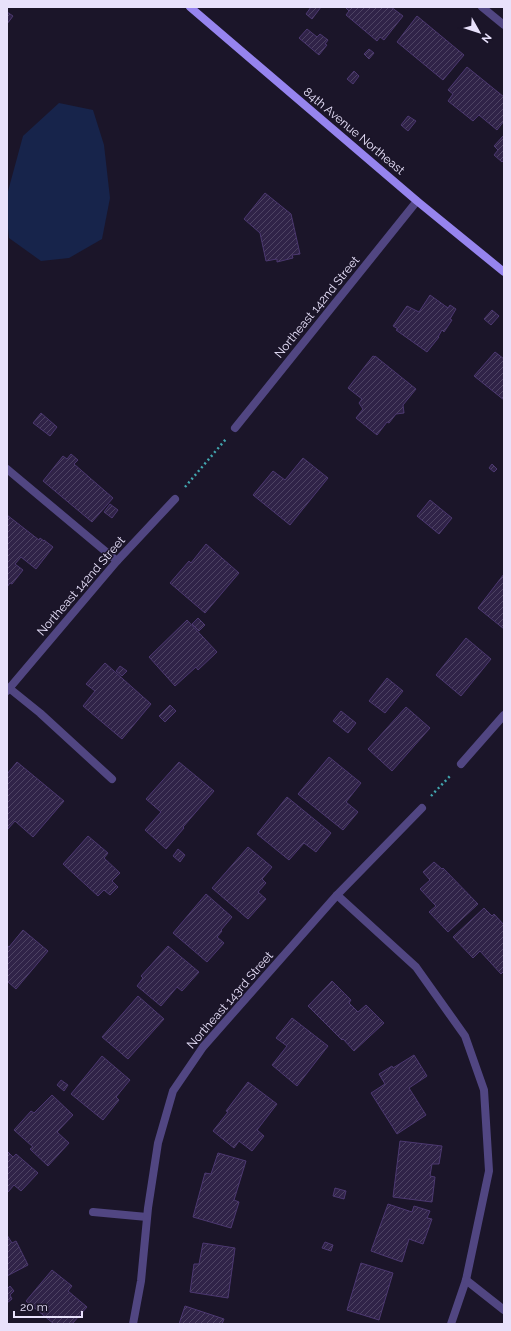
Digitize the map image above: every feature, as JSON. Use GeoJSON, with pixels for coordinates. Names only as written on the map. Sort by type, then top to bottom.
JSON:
{"type":"FeatureCollection","features":[{"type":"Feature","properties":{"kind":"street","name":"84th Avenue Northeast"},"geometry":{"type":"LineString","coordinates":[[190,7],[417,201],[504,272]]}},
{"type":"Feature","properties":{"kind":"street"},"geometry":{"type":"LineString","coordinates":[[482,7],[504,25]]}},
{"type":"Feature","properties":{"kind":"street","name":"Northeast 142nd Street"},"geometry":{"type":"LineString","coordinates":[[235,428],[417,201]]}},
{"type":"Feature","properties":{"kind":"street"},"geometry":{"type":"LineString","coordinates":[[7,468],[117,561]]}},
{"type":"Feature","properties":{"kind":"street","name":"Northeast 142nd Street"},"geometry":{"type":"LineString","coordinates":[[8,688],[117,561],[175,499]]}},
{"type":"Feature","properties":{"kind":"street"},"geometry":{"type":"LineString","coordinates":[[8,688],[40,713],[112,779]]}},
{"type":"Feature","properties":{"kind":"street"},"geometry":{"type":"LineString","coordinates":[[461,764],[504,715]]}},
{"type":"Feature","properties":{"kind":"street","name":"Northeast 143rd Street"},"geometry":{"type":"LineString","coordinates":[[133,1324],[141,1281],[147,1217],[158,1143],[173,1091],[203,1047],[337,895],[422,808]]}},
{"type":"Feature","properties":{"kind":"street"},"geometry":{"type":"LineString","coordinates":[[337,895],[416,967],[464,1036],[484,1090],[489,1171],[466,1280],[451,1324]]}},
{"type":"Feature","properties":{"kind":"street"},"geometry":{"type":"LineString","coordinates":[[93,1212],[147,1217]]}},
{"type":"Feature","properties":{"kind":"street"},"geometry":{"type":"LineString","coordinates":[[466,1280],[504,1310]]}},
{"type":"Feature","properties":{"kind":"path"},"geometry":{"type":"LineString","coordinates":[[175,499],[235,428]]}},
{"type":"Feature","properties":{"kind":"path"},"geometry":{"type":"LineString","coordinates":[[422,808],[461,764]]}},
{"type":"Feature","properties":{"kind":"water"},"geometry":{"type":"Polygon","coordinates":[[[59,103],[93,110],[104,145],[110,198],[102,239],[69,258],[41,261],[9,238],[7,195],[23,136],[59,103]]]}},
{"type":"Feature","properties":{"kind":"building"},"geometry":{"type":"Polygon","coordinates":[[[311,7],[321,7],[312,19],[306,14],[311,7]]]}},
{"type":"Feature","properties":{"kind":"building"},"geometry":{"type":"Polygon","coordinates":[[[391,7],[403,16],[384,40],[380,37],[377,41],[346,15],[349,11],[346,8],[391,7]]]}},
{"type":"Feature","properties":{"kind":"building"},"geometry":{"type":"Polygon","coordinates":[[[7,12],[13,16],[7,24],[7,12]]]}},
{"type":"Feature","properties":{"kind":"building"},"geometry":{"type":"Polygon","coordinates":[[[417,16],[464,55],[443,80],[397,42],[417,16]]]}},
{"type":"Feature","properties":{"kind":"building"},"geometry":{"type":"Polygon","coordinates":[[[307,29],[317,37],[320,34],[328,40],[325,44],[327,45],[319,55],[299,38],[307,29]]]}},
{"type":"Feature","properties":{"kind":"building"},"geometry":{"type":"Polygon","coordinates":[[[369,49],[374,53],[369,59],[364,54],[369,49]]]}},
{"type":"Feature","properties":{"kind":"building"},"geometry":{"type":"Polygon","coordinates":[[[467,67],[504,97],[504,121],[497,130],[479,115],[473,121],[448,101],[453,94],[448,90],[467,67]]]}},
{"type":"Feature","properties":{"kind":"building"},"geometry":{"type":"Polygon","coordinates":[[[354,71],[359,76],[353,84],[347,79],[354,71]]]}},
{"type":"Feature","properties":{"kind":"building"},"geometry":{"type":"Polygon","coordinates":[[[408,116],[416,121],[408,131],[401,125],[408,116]]]}},
{"type":"Feature","properties":{"kind":"building"},"geometry":{"type":"Polygon","coordinates":[[[504,135],[504,160],[502,162],[494,155],[498,150],[494,146],[504,135]]]}},
{"type":"Feature","properties":{"kind":"building"},"geometry":{"type":"Polygon","coordinates":[[[265,193],[291,214],[300,254],[292,255],[293,258],[277,262],[277,259],[266,261],[260,233],[244,219],[265,193]]]}},
{"type":"Feature","properties":{"kind":"building"},"geometry":{"type":"Polygon","coordinates":[[[430,295],[448,308],[450,305],[456,309],[450,319],[452,320],[444,332],[442,330],[439,337],[427,352],[396,330],[398,329],[393,326],[407,306],[419,312],[430,295]]]}},
{"type":"Feature","properties":{"kind":"building"},"geometry":{"type":"Polygon","coordinates":[[[492,310],[499,316],[491,325],[484,319],[492,310]]]}},
{"type":"Feature","properties":{"kind":"building"},"geometry":{"type":"Polygon","coordinates":[[[495,352],[504,359],[504,400],[474,376],[495,352]]]}},
{"type":"Feature","properties":{"kind":"building"},"geometry":{"type":"Polygon","coordinates":[[[373,356],[375,356],[416,389],[403,405],[404,413],[396,414],[389,423],[387,422],[377,435],[356,418],[363,409],[359,403],[362,399],[348,388],[373,356]]]}},
{"type":"Feature","properties":{"kind":"building"},"geometry":{"type":"Polygon","coordinates":[[[41,413],[57,427],[50,436],[33,423],[41,413]]]}},
{"type":"Feature","properties":{"kind":"building"},"geometry":{"type":"Polygon","coordinates":[[[71,454],[78,460],[74,464],[113,498],[92,522],[43,481],[63,456],[67,459],[71,454]]]}},
{"type":"Feature","properties":{"kind":"building"},"geometry":{"type":"Polygon","coordinates":[[[303,458],[328,478],[290,525],[253,495],[273,471],[285,480],[303,458]]]}},
{"type":"Feature","properties":{"kind":"building"},"geometry":{"type":"Polygon","coordinates":[[[492,464],[497,469],[494,472],[489,468],[492,464]]]}},
{"type":"Feature","properties":{"kind":"building"},"geometry":{"type":"Polygon","coordinates":[[[430,500],[452,518],[439,534],[417,516],[430,500]]]}},
{"type":"Feature","properties":{"kind":"building"},"geometry":{"type":"Polygon","coordinates":[[[110,504],[118,510],[112,518],[104,512],[110,504]]]}},
{"type":"Feature","properties":{"kind":"building"},"geometry":{"type":"Polygon","coordinates":[[[7,515],[39,540],[40,538],[44,540],[53,547],[36,569],[21,557],[15,564],[23,570],[12,584],[10,583],[7,587],[7,515]]]}},
{"type":"Feature","properties":{"kind":"building"},"geometry":{"type":"Polygon","coordinates":[[[206,544],[239,573],[205,613],[170,583],[189,561],[191,563],[206,544]]]}},
{"type":"Feature","properties":{"kind":"building"},"geometry":{"type":"Polygon","coordinates":[[[504,574],[504,629],[478,608],[504,574]]]}},
{"type":"Feature","properties":{"kind":"building"},"geometry":{"type":"Polygon","coordinates":[[[198,618],[205,625],[199,631],[192,624],[198,618]]]}},
{"type":"Feature","properties":{"kind":"building"},"geometry":{"type":"Polygon","coordinates":[[[187,620],[217,652],[198,670],[196,667],[175,686],[149,657],[187,620]]]}},
{"type":"Feature","properties":{"kind":"building"},"geometry":{"type":"Polygon","coordinates":[[[466,638],[491,659],[461,696],[436,675],[466,638]]]}},
{"type":"Feature","properties":{"kind":"building"},"geometry":{"type":"Polygon","coordinates":[[[105,663],[151,704],[122,739],[83,706],[95,691],[86,684],[105,663]]]}},
{"type":"Feature","properties":{"kind":"building"},"geometry":{"type":"Polygon","coordinates":[[[120,666],[127,671],[122,676],[116,671],[120,666]]]}},
{"type":"Feature","properties":{"kind":"building"},"geometry":{"type":"Polygon","coordinates":[[[387,678],[403,691],[385,713],[369,701],[387,678]]]}},
{"type":"Feature","properties":{"kind":"building"},"geometry":{"type":"Polygon","coordinates":[[[170,705],[176,711],[165,722],[159,716],[170,705]]]}},
{"type":"Feature","properties":{"kind":"building"},"geometry":{"type":"Polygon","coordinates":[[[406,707],[430,728],[392,771],[368,749],[406,707]]]}},
{"type":"Feature","properties":{"kind":"building"},"geometry":{"type":"Polygon","coordinates":[[[341,711],[356,723],[348,733],[333,721],[341,711]]]}},
{"type":"Feature","properties":{"kind":"building"},"geometry":{"type":"Polygon","coordinates":[[[329,757],[361,783],[346,802],[358,812],[343,830],[298,794],[329,757]]]}},
{"type":"Feature","properties":{"kind":"building"},"geometry":{"type":"Polygon","coordinates":[[[17,762],[64,801],[33,837],[15,821],[7,830],[7,774],[17,762]]]}},
{"type":"Feature","properties":{"kind":"building"},"geometry":{"type":"Polygon","coordinates":[[[179,762],[214,791],[166,849],[145,830],[161,812],[146,799],[179,762]]]}},
{"type":"Feature","properties":{"kind":"building"},"geometry":{"type":"Polygon","coordinates":[[[287,797],[331,833],[316,852],[304,843],[289,860],[257,834],[287,797]]]}},
{"type":"Feature","properties":{"kind":"building"},"geometry":{"type":"Polygon","coordinates":[[[88,836],[108,853],[104,858],[120,873],[112,881],[118,887],[110,895],[104,890],[98,896],[63,864],[88,836]]]}},
{"type":"Feature","properties":{"kind":"building"},"geometry":{"type":"Polygon","coordinates":[[[248,847],[272,867],[262,879],[266,883],[258,892],[266,899],[248,919],[212,888],[248,847]]]}},
{"type":"Feature","properties":{"kind":"building"},"geometry":{"type":"Polygon","coordinates":[[[178,849],[185,855],[180,862],[173,856],[178,849]]]}},
{"type":"Feature","properties":{"kind":"building"},"geometry":{"type":"Polygon","coordinates":[[[434,862],[442,869],[443,868],[478,904],[448,932],[429,912],[436,906],[420,889],[430,880],[423,872],[434,862]]]}},
{"type":"Feature","properties":{"kind":"building"},"geometry":{"type":"Polygon","coordinates":[[[206,894],[232,917],[217,937],[224,943],[207,962],[173,933],[206,894]]]}},
{"type":"Feature","properties":{"kind":"building"},"geometry":{"type":"Polygon","coordinates":[[[484,908],[492,916],[494,914],[504,925],[504,971],[501,974],[480,951],[473,958],[453,937],[484,908]]]}},
{"type":"Feature","properties":{"kind":"building"},"geometry":{"type":"Polygon","coordinates":[[[23,930],[48,951],[16,989],[7,981],[7,946],[9,947],[23,930]]]}},
{"type":"Feature","properties":{"kind":"building"},"geometry":{"type":"Polygon","coordinates":[[[168,946],[199,972],[182,991],[177,987],[161,1006],[137,986],[143,978],[141,976],[168,946]]]}},
{"type":"Feature","properties":{"kind":"building"},"geometry":{"type":"Polygon","coordinates":[[[332,981],[351,1000],[349,1003],[358,1012],[366,1005],[384,1023],[354,1051],[308,1006],[332,981]]]}},
{"type":"Feature","properties":{"kind":"building"},"geometry":{"type":"Polygon","coordinates":[[[138,996],[164,1019],[128,1059],[102,1037],[138,996]]]}},
{"type":"Feature","properties":{"kind":"building"},"geometry":{"type":"Polygon","coordinates":[[[292,1018],[328,1046],[297,1086],[272,1065],[287,1046],[276,1038],[292,1018]]]}},
{"type":"Feature","properties":{"kind":"building"},"geometry":{"type":"Polygon","coordinates":[[[414,1055],[427,1076],[409,1088],[426,1115],[397,1134],[371,1093],[385,1084],[379,1074],[392,1066],[393,1068],[414,1055]]]}},
{"type":"Feature","properties":{"kind":"building"},"geometry":{"type":"Polygon","coordinates":[[[102,1056],[130,1080],[116,1097],[119,1100],[103,1120],[71,1094],[102,1056]]]}},
{"type":"Feature","properties":{"kind":"building"},"geometry":{"type":"Polygon","coordinates":[[[61,1080],[68,1085],[64,1091],[57,1085],[61,1080]]]}},
{"type":"Feature","properties":{"kind":"building"},"geometry":{"type":"Polygon","coordinates":[[[248,1082],[277,1104],[257,1130],[264,1136],[252,1151],[239,1141],[234,1148],[213,1131],[248,1082]]]}},
{"type":"Feature","properties":{"kind":"building"},"geometry":{"type":"Polygon","coordinates":[[[52,1095],[73,1115],[57,1132],[69,1143],[48,1166],[30,1149],[33,1147],[14,1130],[31,1111],[34,1113],[52,1095]]]}},
{"type":"Feature","properties":{"kind":"building"},"geometry":{"type":"Polygon","coordinates":[[[400,1141],[442,1146],[439,1164],[432,1164],[430,1176],[435,1177],[432,1202],[393,1197],[400,1141]]]}},
{"type":"Feature","properties":{"kind":"building"},"geometry":{"type":"Polygon","coordinates":[[[7,1151],[13,1157],[16,1154],[38,1173],[21,1191],[14,1185],[8,1192],[7,1191],[7,1151]]]}},
{"type":"Feature","properties":{"kind":"building"},"geometry":{"type":"Polygon","coordinates":[[[218,1153],[246,1161],[234,1200],[239,1202],[231,1228],[193,1217],[205,1173],[211,1174],[218,1153]]]}},
{"type":"Feature","properties":{"kind":"building"},"geometry":{"type":"Polygon","coordinates":[[[335,1188],[346,1191],[344,1199],[333,1196],[335,1188]]]}},
{"type":"Feature","properties":{"kind":"building"},"geometry":{"type":"Polygon","coordinates":[[[388,1204],[412,1212],[414,1206],[430,1211],[427,1218],[432,1219],[423,1244],[409,1239],[402,1262],[371,1251],[388,1204]]]}},
{"type":"Feature","properties":{"kind":"building"},"geometry":{"type":"Polygon","coordinates":[[[7,1235],[12,1243],[16,1241],[28,1265],[7,1276],[7,1235]]]}},
{"type":"Feature","properties":{"kind":"building"},"geometry":{"type":"Polygon","coordinates":[[[325,1242],[333,1245],[331,1251],[322,1248],[325,1242]]]}},
{"type":"Feature","properties":{"kind":"building"},"geometry":{"type":"Polygon","coordinates":[[[203,1243],[235,1248],[228,1298],[190,1292],[194,1264],[199,1264],[203,1243]]]}},
{"type":"Feature","properties":{"kind":"building"},"geometry":{"type":"Polygon","coordinates":[[[361,1263],[393,1273],[379,1320],[347,1310],[361,1263]]]}},
{"type":"Feature","properties":{"kind":"building"},"geometry":{"type":"Polygon","coordinates":[[[52,1270],[72,1286],[68,1291],[87,1307],[72,1324],[54,1324],[26,1301],[52,1270]]]}},
{"type":"Feature","properties":{"kind":"building"},"geometry":{"type":"Polygon","coordinates":[[[10,1286],[14,1291],[10,1295],[12,1299],[7,1303],[7,1289],[10,1286]]]}},
{"type":"Feature","properties":{"kind":"building"},"geometry":{"type":"Polygon","coordinates":[[[185,1306],[224,1319],[222,1324],[179,1324],[185,1306]]]}}]}
